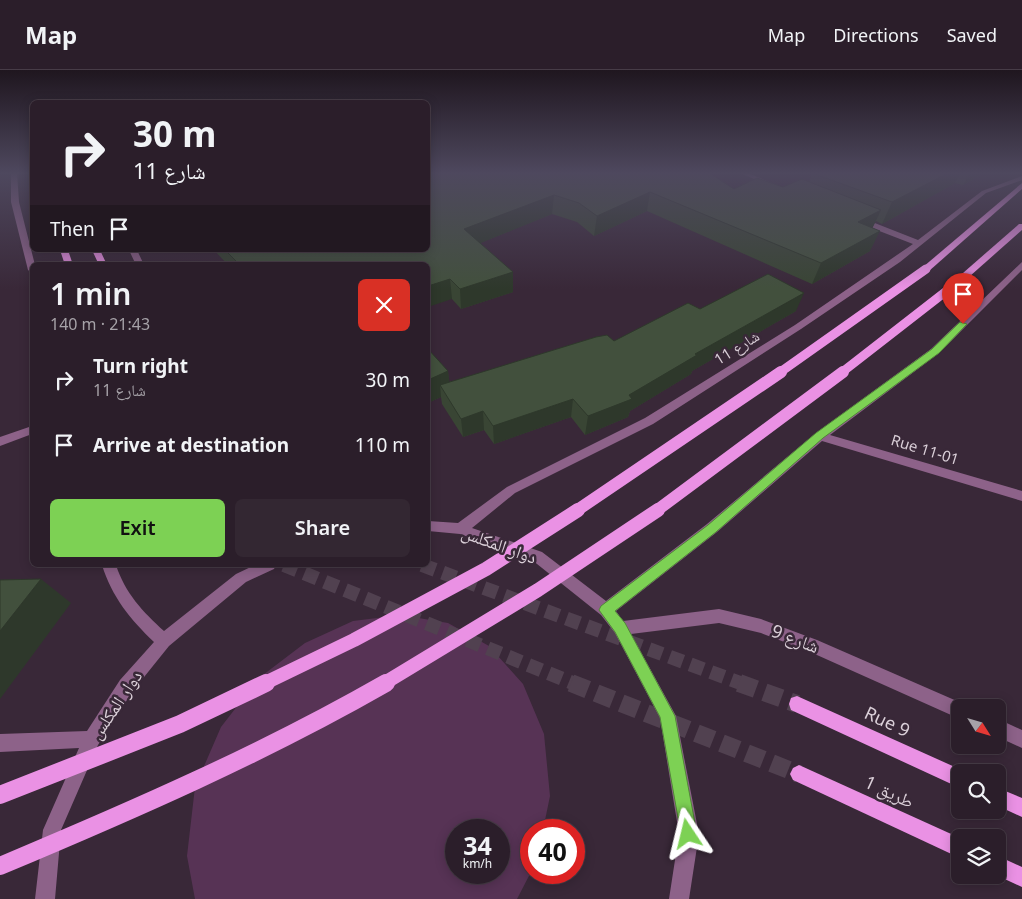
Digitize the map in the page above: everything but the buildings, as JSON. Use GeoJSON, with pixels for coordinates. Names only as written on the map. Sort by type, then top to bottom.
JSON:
{"type":"FeatureCollection","features":[{"type":"Feature","properties":{"kind":"main road"},"geometry":{"type":"LineString","coordinates":[[0,795],[180,724],[354,640],[486,569],[691,435],[926,269],[992,212]]}},
{"type":"Feature","properties":{"kind":"main road"},"geometry":{"type":"LineString","coordinates":[[0,866],[96,826],[338,710],[539,590],[728,460],[958,282],[1022,226]]}},
{"type":"Feature","properties":{"kind":"main road","name":"Rue 9"},"geometry":{"type":"LineString","coordinates":[[797,704],[951,775]]}},
{"type":"Feature","properties":{"kind":"main road","name":"طريق 1"},"geometry":{"type":"LineString","coordinates":[[800,774],[951,844]]}},
{"type":"Feature","properties":{"kind":"main road"},"geometry":{"type":"LineString","coordinates":[[1006,801],[1022,808]]}},
{"type":"Feature","properties":{"kind":"main road"},"geometry":{"type":"LineString","coordinates":[[1006,870],[1022,877]]}},
{"type":"Feature","properties":{"kind":"street"},"geometry":{"type":"LineString","coordinates":[[17,212],[30,262]]}},
{"type":"Feature","properties":{"kind":"street","name":"شارع 11"},"geometry":{"type":"LineString","coordinates":[[460,529],[511,490],[650,421],[798,327],[918,243],[959,212]]}},
{"type":"Feature","properties":{"kind":"street"},"geometry":{"type":"LineString","coordinates":[[848,215],[918,243]]}},
{"type":"Feature","properties":{"kind":"street"},"geometry":{"type":"LineString","coordinates":[[606,610],[712,528],[820,436],[935,351],[1022,265]]}},
{"type":"Feature","properties":{"kind":"street"},"geometry":{"type":"LineString","coordinates":[[0,442],[30,431]]}},
{"type":"Feature","properties":{"kind":"street","name":"Rue 11-01"},"geometry":{"type":"LineString","coordinates":[[820,436],[1022,496]]}},
{"type":"Feature","properties":{"kind":"street","name":"دوار المكلس"},"geometry":{"type":"LineString","coordinates":[[430,526],[460,529],[537,556],[606,610],[620,628],[668,716],[688,834],[679,899]]}},
{"type":"Feature","properties":{"kind":"street"},"geometry":{"type":"LineString","coordinates":[[110,567],[114,582],[131,610],[164,641]]}},
{"type":"Feature","properties":{"kind":"street","name":"دوار المكلس"},"geometry":{"type":"LineString","coordinates":[[45,899],[52,830],[92,739],[126,686],[164,641],[241,578],[265,567]]}},
{"type":"Feature","properties":{"kind":"street","name":"شارع 9"},"geometry":{"type":"LineString","coordinates":[[620,628],[719,616],[728,618],[761,626],[828,652],[951,707]]}},
{"type":"Feature","properties":{"kind":"street"},"geometry":{"type":"LineString","coordinates":[[1006,732],[1022,739]]}},
{"type":"Feature","properties":{"kind":"street"},"geometry":{"type":"LineString","coordinates":[[0,743],[92,739]]}},
{"type":"Feature","properties":{"kind":"shaded area"},"geometry":{"type":"Polygon","coordinates":[[[401,615],[448,623],[489,646],[523,684],[544,734],[550,796],[545,819],[520,819],[520,884],[525,884],[517,899],[195,899],[187,856],[195,787],[221,727],[259,678],[305,643],[353,621],[401,615]]]}},
{"type":"Feature","properties":{"kind":"tunnel"},"geometry":{"type":"LineString","coordinates":[[289,567],[575,684]]}},
{"type":"Feature","properties":{"kind":"tunnel"},"geometry":{"type":"LineString","coordinates":[[427,567],[743,684]]}},
{"type":"Feature","properties":{"kind":"tunnel"},"geometry":{"type":"LineString","coordinates":[[571,683],[799,774]]}},
{"type":"Feature","properties":{"kind":"tunnel"},"geometry":{"type":"LineString","coordinates":[[739,683],[797,704]]}},
{"type":"Feature","properties":{"kind":"route"},"geometry":{"type":"LineString","coordinates":[[688,834],[668,716],[620,628],[606,610],[712,528],[820,436],[935,351],[963,324]]}}]}
